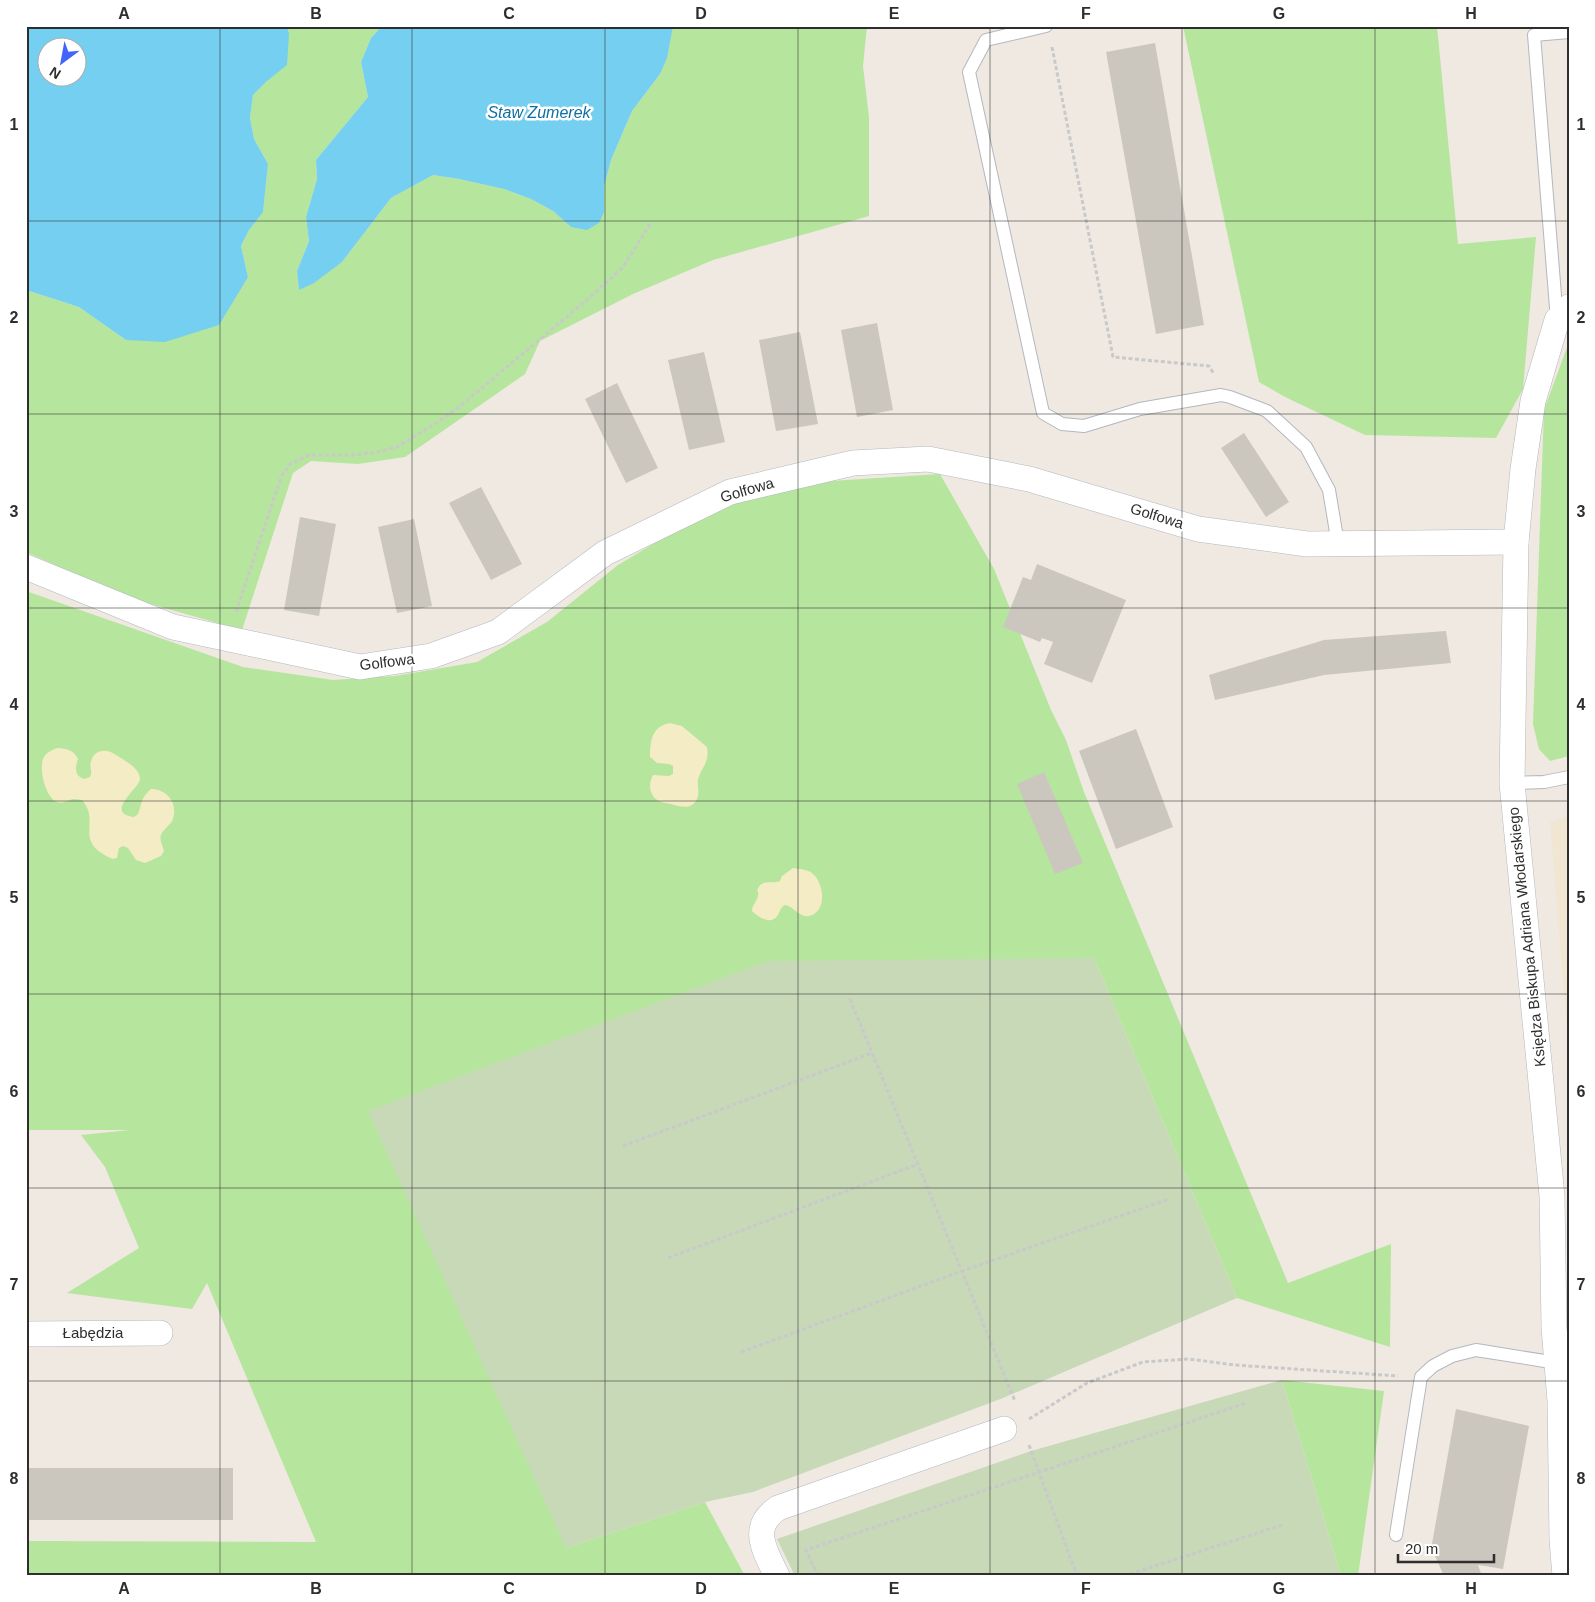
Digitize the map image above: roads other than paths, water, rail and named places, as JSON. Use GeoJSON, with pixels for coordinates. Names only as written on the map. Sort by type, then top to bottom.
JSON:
{"type":"FeatureCollection","features":[{"type":"Feature","properties":{"kind":"street","name":"Księdza Biskupa Adriana Włodarskiego"},"geometry":{"type":"LineString","coordinates":[[1563,314],[1532,401],[1523,469],[1516,542],[1512,784],[1552,1196],[1556,1363],[1560,1401],[1562,1540],[1565,1576]]}},
{"type":"Feature","properties":{"kind":"street","name":"Golfowa"},"geometry":{"type":"LineString","coordinates":[[26,567],[174,626],[360,667],[431,656],[498,632],[605,553],[730,492],[853,463],[928,459],[1029,479],[1198,528],[1307,544],[1516,542]]}},
{"type":"Feature","properties":{"kind":"street","name":"Łabędzia"},"geometry":{"type":"LineString","coordinates":[[26,1334],[160,1333]]}},
{"type":"Feature","properties":{"kind":"street"},"geometry":{"type":"LineString","coordinates":[[777,1576],[764,1549],[761,1537],[762,1528],[770,1513],[778,1508],[1012,1426]]}},
{"type":"Feature","properties":{"kind":"lane"},"geometry":{"type":"LineString","coordinates":[[1046,26],[986,40],[968,72],[1043,413],[1062,424],[1084,426],[1140,409],[1220,395],[1267,410],[1306,446],[1329,490],[1338,544]]}},
{"type":"Feature","properties":{"kind":"lane"},"geometry":{"type":"LineString","coordinates":[[1563,314],[1534,34],[1569,32]]}},
{"type":"Feature","properties":{"kind":"lane"},"geometry":{"type":"LineString","coordinates":[[1512,784],[1544,782],[1569,777]]}},
{"type":"Feature","properties":{"kind":"lane"},"geometry":{"type":"LineString","coordinates":[[1396,1535],[1421,1377],[1433,1366],[1452,1356],[1476,1350],[1556,1363]]}},
{"type":"Feature","properties":{"kind":"water"},"geometry":{"type":"Polygon","coordinates":[[[26,26],[287,26],[289,33],[287,65],[253,95],[250,118],[254,139],[268,164],[263,212],[249,230],[241,246],[248,277],[219,325],[165,342],[126,340],[79,307],[26,290],[26,26]]]}},
{"type":"Feature","properties":{"kind":"water","name":"Staw Zumerek"},"geometry":{"type":"Polygon","coordinates":[[[382,26],[673,26],[667,58],[660,74],[632,111],[611,160],[604,187],[604,212],[599,223],[587,230],[571,227],[553,211],[531,199],[504,189],[433,175],[391,198],[342,262],[314,283],[299,290],[297,271],[309,241],[306,217],[317,179],[316,160],[368,97],[361,62],[371,38],[382,26]]]}}]}
